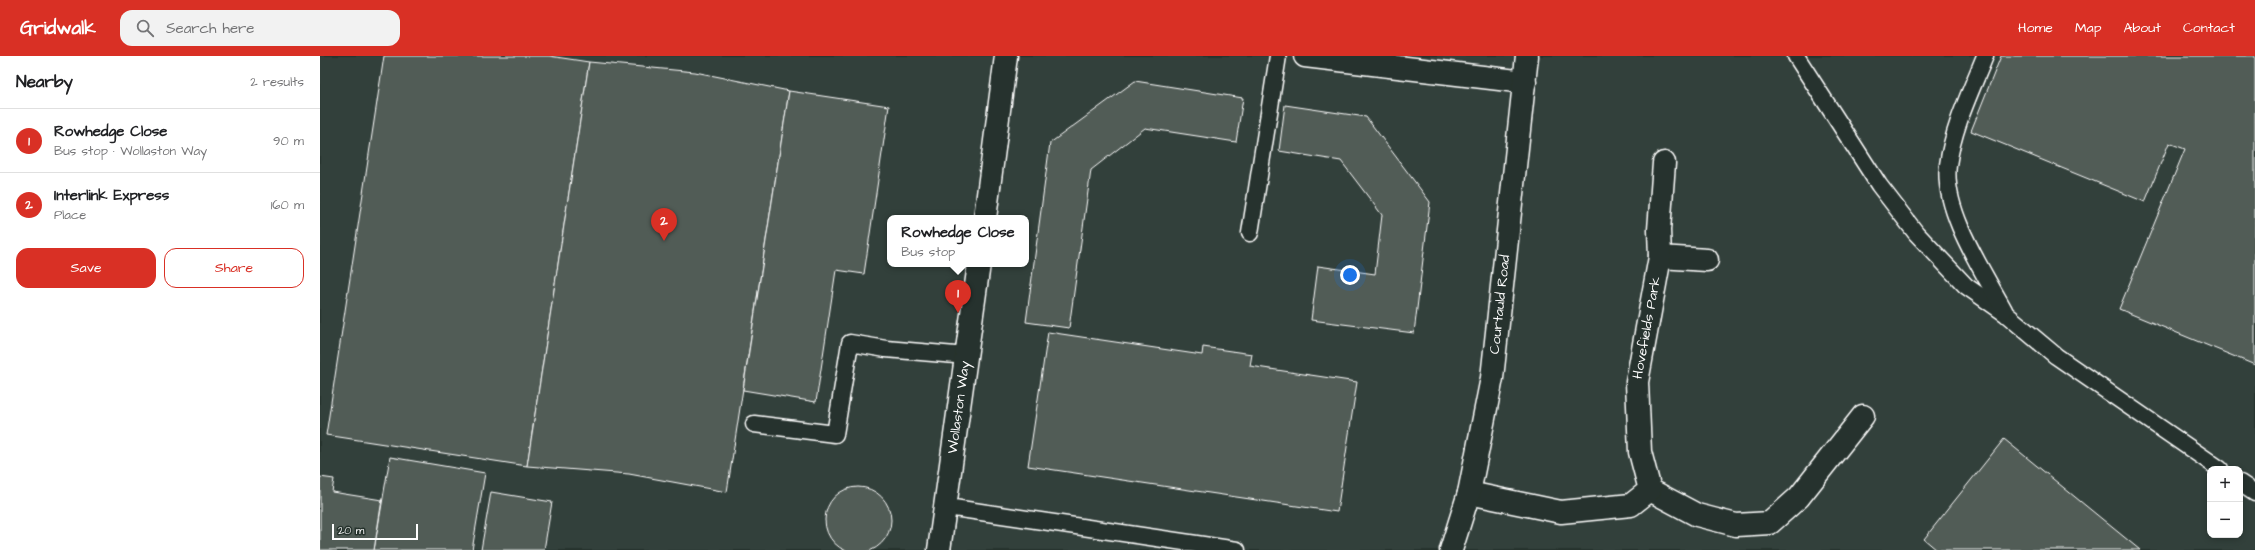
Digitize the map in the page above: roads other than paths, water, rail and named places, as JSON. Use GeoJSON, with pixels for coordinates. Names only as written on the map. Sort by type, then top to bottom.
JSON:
{"type":"FeatureCollection","features":[{"type":"Feature","properties":{"kind":"street"},"geometry":{"type":"LineString","coordinates":[[985,215],[1006,56]]}},
{"type":"Feature","properties":{"kind":"street"},"geometry":{"type":"LineString","coordinates":[[1305,56],[1525,82]]}},
{"type":"Feature","properties":{"kind":"street","name":"Courtauld Road"},"geometry":{"type":"LineString","coordinates":[[1451,550],[1469,493],[1492,378],[1527,56]]}},
{"type":"Feature","properties":{"kind":"street","name":"Hovefields Park"},"geometry":{"type":"LineString","coordinates":[[1650,490],[1640,452],[1637,382],[1660,257],[1659,230],[1664,163]]}},
{"type":"Feature","properties":{"kind":"street"},"geometry":{"type":"LineString","coordinates":[[1660,257],[1707,260]]}},
{"type":"Feature","properties":{"kind":"street","name":"Wollaston Way"},"geometry":{"type":"LineString","coordinates":[[939,550],[947,507],[979,267]]}},
{"type":"Feature","properties":{"kind":"street"},"geometry":{"type":"LineString","coordinates":[[1469,493],[1561,512],[1631,505],[1650,490],[1697,515],[1736,525],[1770,523],[1799,497],[1863,416]]}},
{"type":"Feature","properties":{"kind":"lane"},"geometry":{"type":"LineString","coordinates":[[1250,233],[1278,56]]}},
{"type":"Feature","properties":{"kind":"lane"},"geometry":{"type":"LineString","coordinates":[[1796,56],[1879,185],[1916,233],[1966,286],[2006,314],[2056,356],[2216,466]]}},
{"type":"Feature","properties":{"kind":"lane"},"geometry":{"type":"LineString","coordinates":[[1985,56],[1956,129],[1948,166],[1952,203],[1960,229],[2006,314]]}},
{"type":"Feature","properties":{"kind":"lane"},"geometry":{"type":"LineString","coordinates":[[754,424],[835,434],[850,343],[886,349],[967,356]]}},
{"type":"Feature","properties":{"kind":"lane"},"geometry":{"type":"LineString","coordinates":[[2243,485],[2255,493]]}},
{"type":"Feature","properties":{"kind":"lane"},"geometry":{"type":"LineString","coordinates":[[947,507],[1238,550]]}},
{"type":"Feature","properties":{"kind":"place","name":"Interlink Express"},"geometry":{"type":"Point","coordinates":[664,241]}},
{"type":"Feature","properties":{"kind":"place","name":"Rowhedge Close"},"geometry":{"type":"Point","coordinates":[958,313]}}]}
